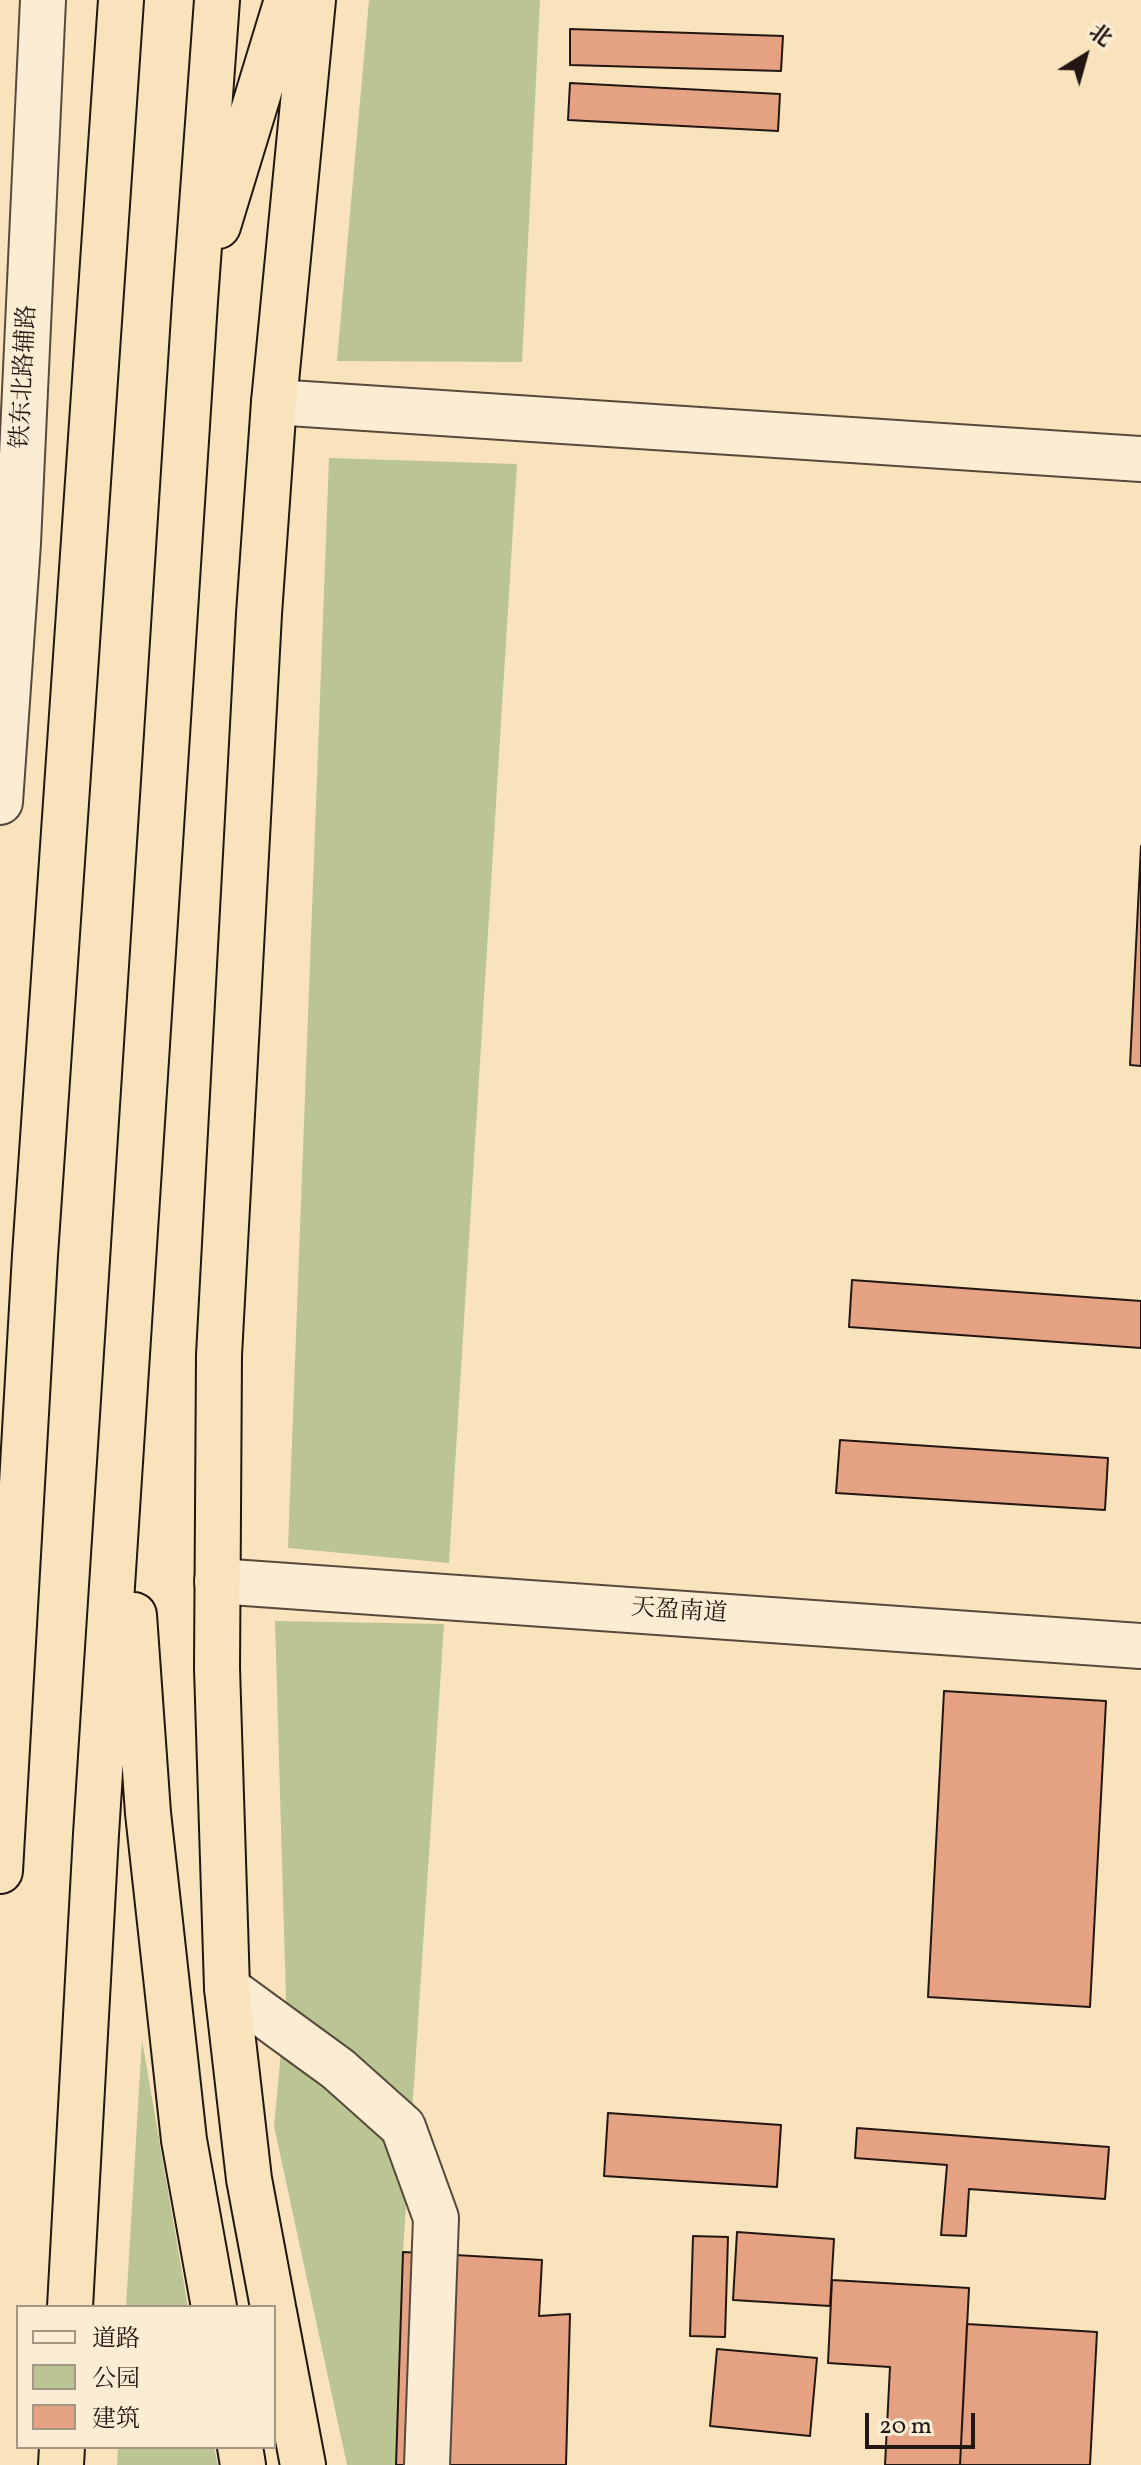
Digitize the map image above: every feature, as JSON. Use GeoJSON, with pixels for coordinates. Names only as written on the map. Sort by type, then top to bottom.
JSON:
{"type":"FeatureCollection","features":[{"type":"Feature","properties":{"kind":"highway"},"geometry":{"type":"LineString","coordinates":[[106,0],[115,64]]}},
{"type":"Feature","properties":{"kind":"highway"},"geometry":{"type":"LineString","coordinates":[[0,1871],[34,1274],[121,0]]}},
{"type":"Feature","properties":{"kind":"highway"},"geometry":{"type":"LineString","coordinates":[[70,2305],[96,1834],[217,0]]}},
{"type":"Feature","properties":{"kind":"highway"},"geometry":{"type":"LineString","coordinates":[[195,301],[287,0]]}},
{"type":"Feature","properties":{"kind":"highway"},"geometry":{"type":"LineString","coordinates":[[273,2305],[249,2179],[227,1988],[217,1668],[219,1355],[259,614],[274,402],[313,0]]}},
{"type":"Feature","properties":{"kind":"highway"},"geometry":{"type":"LineString","coordinates":[[0,1480],[34,1274]]}},
{"type":"Feature","properties":{"kind":"highway"},"geometry":{"type":"LineString","coordinates":[[122,1455],[148,1813],[184,2140],[214,2305]]}},
{"type":"Feature","properties":{"kind":"highway"},"geometry":{"type":"LineString","coordinates":[[276,2320],[303,2465]]}},
{"type":"Feature","properties":{"kind":"street","name":"铁东北路辅路"},"geometry":{"type":"LineString","coordinates":[[0,802],[18,543],[43,0]]}},
{"type":"Feature","properties":{"kind":"street"},"geometry":{"type":"LineString","coordinates":[[274,402],[1141,459]]}},
{"type":"Feature","properties":{"kind":"street","name":"天盈南道"},"geometry":{"type":"LineString","coordinates":[[217,1581],[1141,1646]]}},
{"type":"Feature","properties":{"kind":"street"},"geometry":{"type":"LineString","coordinates":[[227,1988],[338,2069],[403,2127],[436,2218],[427,2465]]}},
{"type":"Feature","properties":{"kind":"green space"},"geometry":{"type":"Polygon","coordinates":[[[369,0],[540,0],[522,362],[337,361],[369,0]]]}},
{"type":"Feature","properties":{"kind":"green space"},"geometry":{"type":"Polygon","coordinates":[[[329,458],[517,464],[449,1563],[288,1548],[329,458]]]}},
{"type":"Feature","properties":{"kind":"green space"},"geometry":{"type":"Polygon","coordinates":[[[275,1621],[444,1624],[403,2252],[396,2465],[347,2465],[274,2126],[286,1999],[275,1621]]]}},
{"type":"Feature","properties":{"kind":"green space"},"geometry":{"type":"Polygon","coordinates":[[[142,2040],[188,2305],[126,2305],[142,2040]]]}},
{"type":"Feature","properties":{"kind":"green space"},"geometry":{"type":"Polygon","coordinates":[[[118,2449],[214,2449],[218,2465],[117,2465],[118,2449]]]}},
{"type":"Feature","properties":{"kind":"building"},"geometry":{"type":"Polygon","coordinates":[[[570,29],[783,36],[781,71],[570,65],[570,29]]]}},
{"type":"Feature","properties":{"kind":"building"},"geometry":{"type":"Polygon","coordinates":[[[570,83],[780,94],[778,131],[568,120],[570,83]]]}},
{"type":"Feature","properties":{"kind":"building"},"geometry":{"type":"Polygon","coordinates":[[[1141,846],[1141,1066],[1130,1065],[1141,846]]]}},
{"type":"Feature","properties":{"kind":"building"},"geometry":{"type":"Polygon","coordinates":[[[852,1280],[1141,1301],[1141,1348],[849,1327],[852,1280]]]}},
{"type":"Feature","properties":{"kind":"building"},"geometry":{"type":"Polygon","coordinates":[[[840,1440],[1108,1458],[1105,1510],[836,1493],[840,1440]]]}},
{"type":"Feature","properties":{"kind":"building"},"geometry":{"type":"Polygon","coordinates":[[[944,1691],[1106,1701],[1090,2007],[928,1997],[944,1691]]]}},
{"type":"Feature","properties":{"kind":"building"},"geometry":{"type":"Polygon","coordinates":[[[608,2113],[781,2125],[777,2187],[604,2176],[608,2113]]]}},
{"type":"Feature","properties":{"kind":"building"},"geometry":{"type":"Polygon","coordinates":[[[857,2128],[1109,2147],[1105,2199],[969,2189],[966,2236],[941,2235],[947,2165],[855,2158],[857,2128]]]}},
{"type":"Feature","properties":{"kind":"building"},"geometry":{"type":"Polygon","coordinates":[[[737,2232],[834,2239],[830,2306],[733,2300],[737,2232]]]}},
{"type":"Feature","properties":{"kind":"building"},"geometry":{"type":"Polygon","coordinates":[[[693,2236],[728,2237],[725,2337],[690,2336],[693,2236]]]}},
{"type":"Feature","properties":{"kind":"building"},"geometry":{"type":"Polygon","coordinates":[[[403,2252],[542,2260],[539,2316],[570,2314],[566,2465],[396,2465],[403,2252]]]}},
{"type":"Feature","properties":{"kind":"building"},"geometry":{"type":"Polygon","coordinates":[[[832,2280],[969,2288],[960,2465],[885,2465],[890,2367],[828,2363],[832,2280]]]}},
{"type":"Feature","properties":{"kind":"building"},"geometry":{"type":"Polygon","coordinates":[[[967,2324],[1097,2332],[1090,2465],[960,2465],[967,2324]]]}},
{"type":"Feature","properties":{"kind":"building"},"geometry":{"type":"Polygon","coordinates":[[[717,2349],[817,2358],[810,2436],[710,2426],[717,2349]]]}}]}
